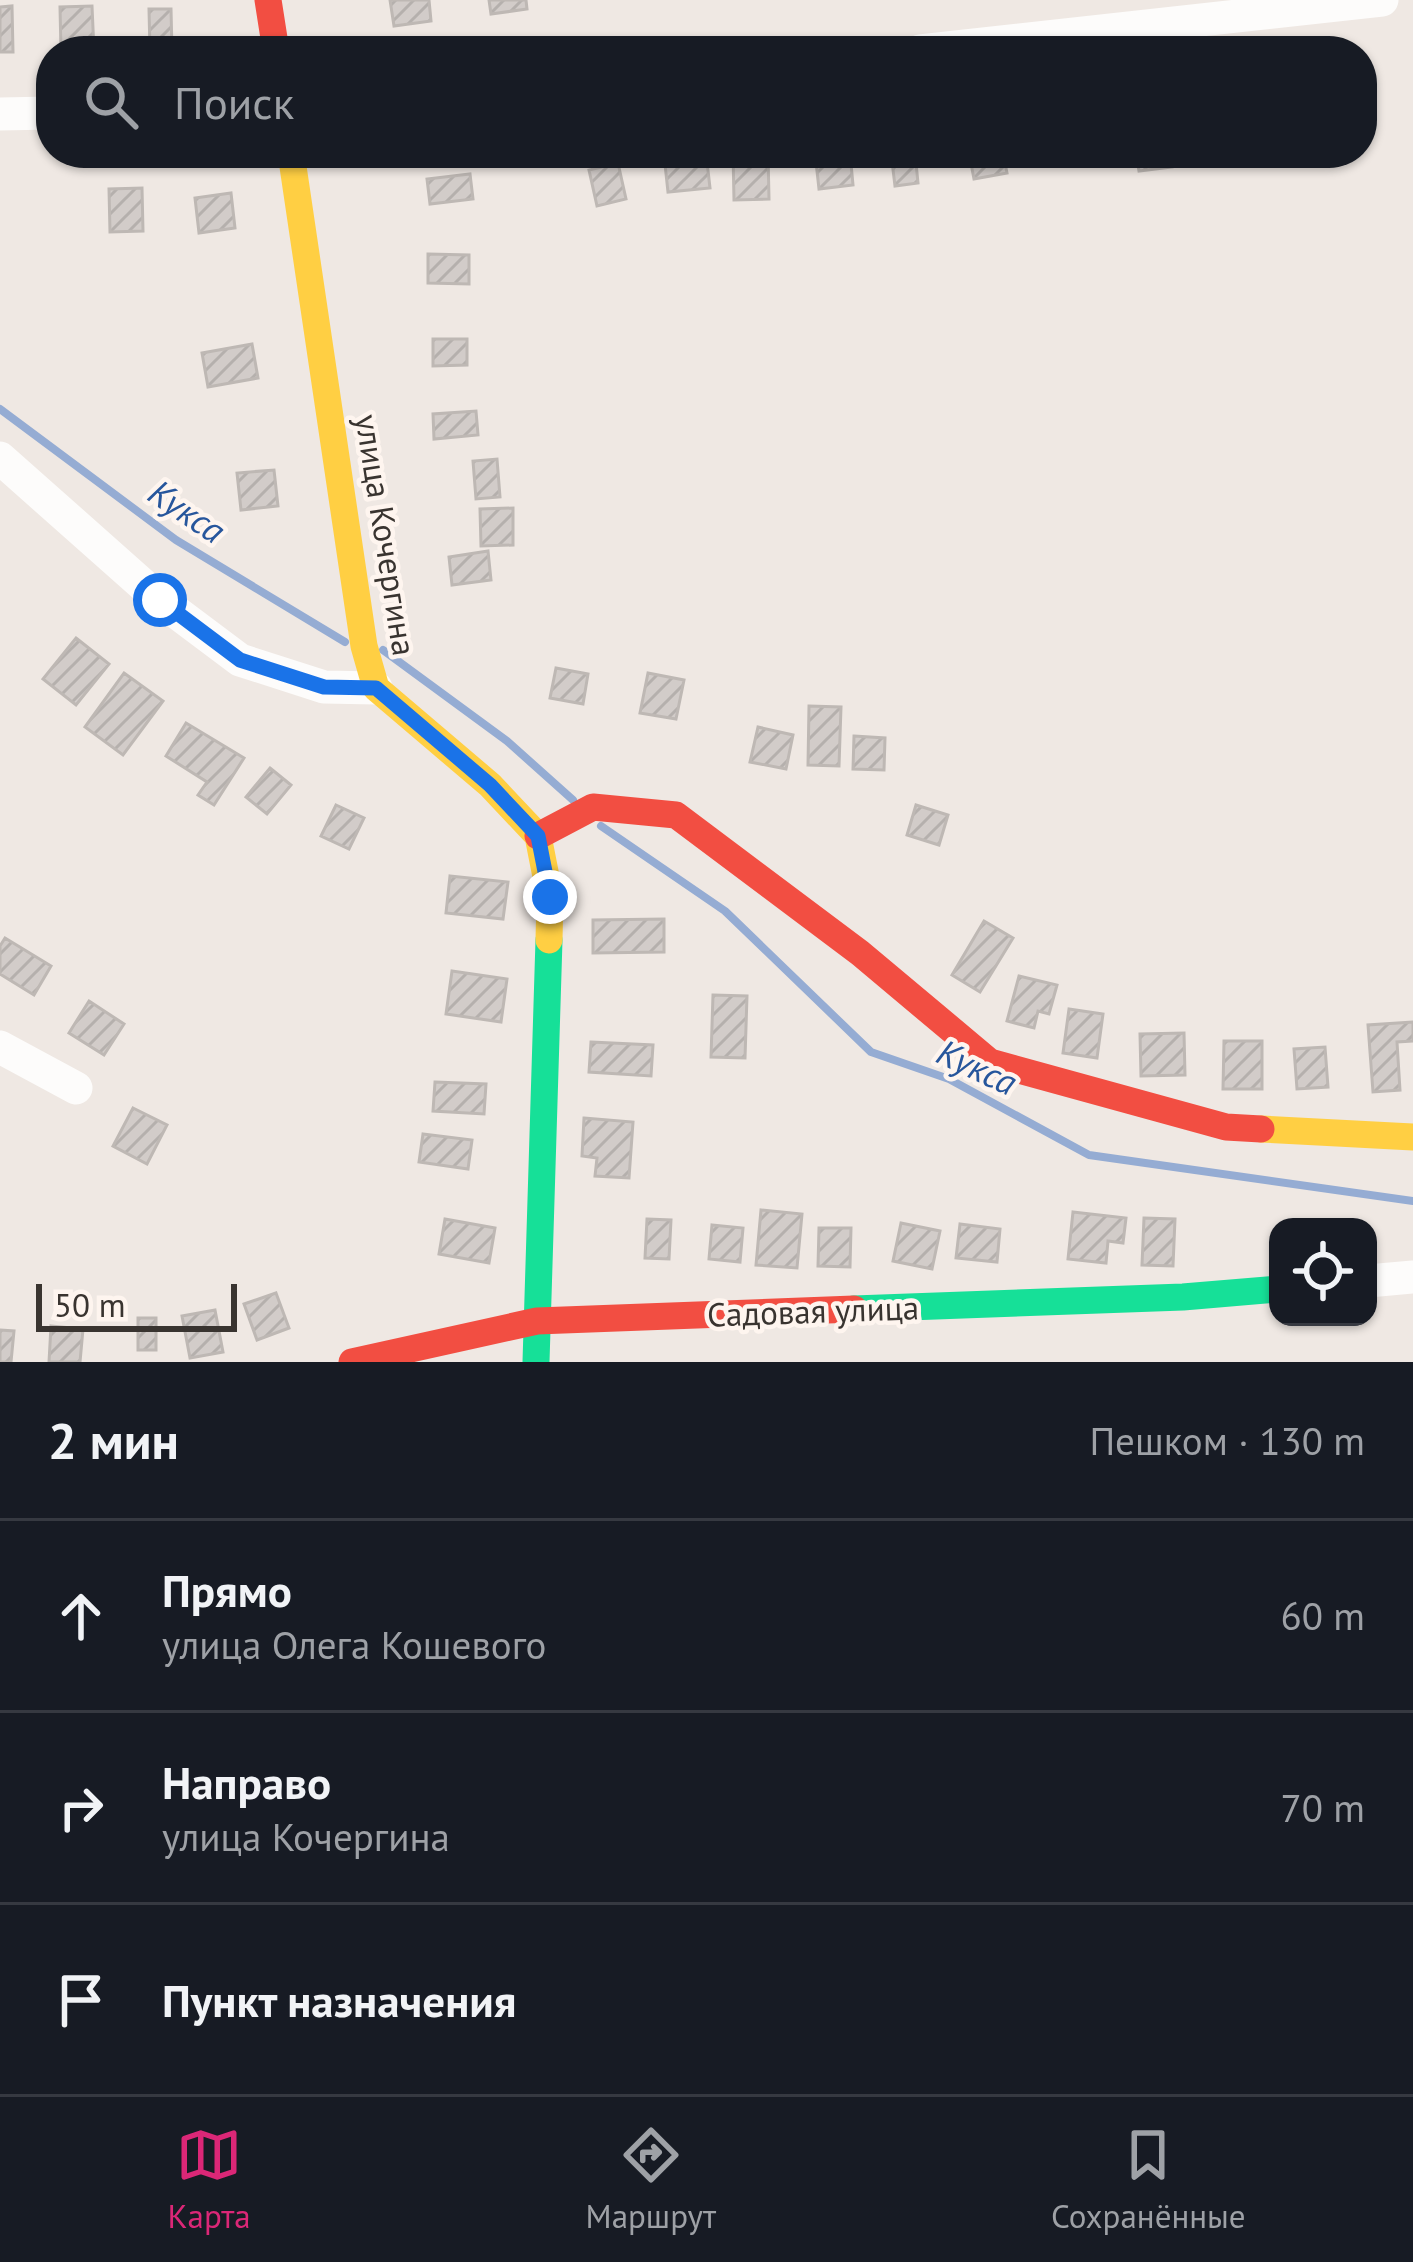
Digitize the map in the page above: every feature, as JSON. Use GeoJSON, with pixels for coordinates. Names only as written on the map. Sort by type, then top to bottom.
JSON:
{"type":"FeatureCollection","features":[{"type":"Feature","properties":{"kind":"street"},"geometry":{"type":"LineString","coordinates":[[268,0],[274,36]]}},
{"type":"Feature","properties":{"kind":"street"},"geometry":{"type":"LineString","coordinates":[[1056,36],[1382,0]]}},
{"type":"Feature","properties":{"kind":"street"},"geometry":{"type":"LineString","coordinates":[[0,114],[36,113]]}},
{"type":"Feature","properties":{"kind":"street","name":"улица Кочергина"},"geometry":{"type":"LineString","coordinates":[[294,168],[364,646],[376,688],[490,785],[538,836]]}},
{"type":"Feature","properties":{"kind":"street"},"geometry":{"type":"LineString","coordinates":[[0,458],[160,600],[240,660],[324,687],[376,688]]}},
{"type":"Feature","properties":{"kind":"street"},"geometry":{"type":"LineString","coordinates":[[536,1362],[550,897],[538,836],[593,807],[676,814],[860,953],[990,1062],[1226,1127],[1413,1137]]}},
{"type":"Feature","properties":{"kind":"street"},"geometry":{"type":"LineString","coordinates":[[0,1047],[76,1088]]}},
{"type":"Feature","properties":{"kind":"street"},"geometry":{"type":"LineString","coordinates":[[1377,1280],[1413,1277]]}},
{"type":"Feature","properties":{"kind":"street","name":"Садовая улица"},"geometry":{"type":"LineString","coordinates":[[352,1362],[537,1321],[1183,1298],[1269,1290]]}},
{"type":"Feature","properties":{"kind":"building"},"geometry":{"type":"Polygon","coordinates":[[[390,0],[429,0],[431,21],[394,26],[390,0]]]}},
{"type":"Feature","properties":{"kind":"building"},"geometry":{"type":"Polygon","coordinates":[[[489,0],[526,0],[527,9],[491,14],[489,0]]]}},
{"type":"Feature","properties":{"kind":"building"},"geometry":{"type":"Polygon","coordinates":[[[12,6],[13,52],[0,52],[0,7],[12,6]]]}},
{"type":"Feature","properties":{"kind":"building"},"geometry":{"type":"Polygon","coordinates":[[[92,6],[93,36],[61,36],[60,7],[92,6]]]}},
{"type":"Feature","properties":{"kind":"building"},"geometry":{"type":"Polygon","coordinates":[[[149,9],[171,9],[172,36],[150,36],[149,9]]]}},
{"type":"Feature","properties":{"kind":"building"},"geometry":{"type":"Polygon","coordinates":[[[619,168],[626,199],[597,206],[589,170],[619,168]]]}},
{"type":"Feature","properties":{"kind":"building"},"geometry":{"type":"Polygon","coordinates":[[[665,168],[708,168],[710,188],[668,192],[665,168]]]}},
{"type":"Feature","properties":{"kind":"building"},"geometry":{"type":"Polygon","coordinates":[[[733,168],[768,168],[769,199],[734,200],[733,168]]]}},
{"type":"Feature","properties":{"kind":"building"},"geometry":{"type":"Polygon","coordinates":[[[817,168],[851,168],[853,185],[819,189],[817,168]]]}},
{"type":"Feature","properties":{"kind":"building"},"geometry":{"type":"Polygon","coordinates":[[[893,168],[916,168],[918,183],[895,186],[893,168]]]}},
{"type":"Feature","properties":{"kind":"building"},"geometry":{"type":"Polygon","coordinates":[[[972,168],[1006,168],[1007,173],[974,179],[972,168]]]}},
{"type":"Feature","properties":{"kind":"building"},"geometry":{"type":"Polygon","coordinates":[[[470,174],[473,199],[430,204],[427,179],[470,174]]]}},
{"type":"Feature","properties":{"kind":"building"},"geometry":{"type":"Polygon","coordinates":[[[142,188],[143,231],[110,232],[109,189],[142,188]]]}},
{"type":"Feature","properties":{"kind":"building"},"geometry":{"type":"Polygon","coordinates":[[[231,193],[235,228],[199,233],[195,198],[231,193]]]}},
{"type":"Feature","properties":{"kind":"building"},"geometry":{"type":"Polygon","coordinates":[[[428,254],[469,255],[469,284],[428,283],[428,254]]]}},
{"type":"Feature","properties":{"kind":"building"},"geometry":{"type":"Polygon","coordinates":[[[433,339],[467,339],[467,365],[433,366],[433,339]]]}},
{"type":"Feature","properties":{"kind":"building"},"geometry":{"type":"Polygon","coordinates":[[[252,344],[258,378],[208,387],[202,353],[252,344]]]}},
{"type":"Feature","properties":{"kind":"building"},"geometry":{"type":"Polygon","coordinates":[[[476,411],[478,435],[434,439],[433,414],[476,411]]]}},
{"type":"Feature","properties":{"kind":"building"},"geometry":{"type":"Polygon","coordinates":[[[497,459],[500,497],[476,499],[473,461],[497,459]]]}},
{"type":"Feature","properties":{"kind":"building"},"geometry":{"type":"Polygon","coordinates":[[[274,470],[278,506],[241,510],[237,473],[274,470]]]}},
{"type":"Feature","properties":{"kind":"building"},"geometry":{"type":"Polygon","coordinates":[[[513,508],[513,545],[481,546],[480,509],[513,508]]]}},
{"type":"Feature","properties":{"kind":"building"},"geometry":{"type":"Polygon","coordinates":[[[488,551],[491,580],[452,585],[449,557],[488,551]]]}},
{"type":"Feature","properties":{"kind":"building"},"geometry":{"type":"Polygon","coordinates":[[[76,638],[109,664],[76,705],[43,679],[76,638]]]}},
{"type":"Feature","properties":{"kind":"building"},"geometry":{"type":"Polygon","coordinates":[[[556,668],[588,674],[583,704],[550,698],[556,668]]]}},
{"type":"Feature","properties":{"kind":"building"},"geometry":{"type":"Polygon","coordinates":[[[124,673],[163,701],[123,755],[85,727],[124,673]]]}},
{"type":"Feature","properties":{"kind":"building"},"geometry":{"type":"Polygon","coordinates":[[[648,673],[684,680],[676,719],[640,713],[648,673]]]}},
{"type":"Feature","properties":{"kind":"building"},"geometry":{"type":"Polygon","coordinates":[[[809,706],[841,707],[839,766],[808,765],[809,706]]]}},
{"type":"Feature","properties":{"kind":"building"},"geometry":{"type":"Polygon","coordinates":[[[186,723],[244,758],[214,805],[198,795],[207,782],[166,756],[186,723]]]}},
{"type":"Feature","properties":{"kind":"building"},"geometry":{"type":"Polygon","coordinates":[[[758,727],[793,735],[786,769],[750,762],[758,727]]]}},
{"type":"Feature","properties":{"kind":"building"},"geometry":{"type":"Polygon","coordinates":[[[854,736],[885,738],[884,770],[853,769],[854,736]]]}},
{"type":"Feature","properties":{"kind":"building"},"geometry":{"type":"Polygon","coordinates":[[[270,768],[291,785],[267,814],[246,797],[270,768]]]}},
{"type":"Feature","properties":{"kind":"building"},"geometry":{"type":"Polygon","coordinates":[[[336,805],[364,818],[349,849],[321,836],[336,805]]]}},
{"type":"Feature","properties":{"kind":"building"},"geometry":{"type":"Polygon","coordinates":[[[916,805],[948,815],[939,845],[907,835],[916,805]]]}},
{"type":"Feature","properties":{"kind":"building"},"geometry":{"type":"Polygon","coordinates":[[[450,876],[508,882],[503,919],[446,913],[450,876]]]}},
{"type":"Feature","properties":{"kind":"building"},"geometry":{"type":"Polygon","coordinates":[[[664,919],[664,952],[593,953],[593,920],[664,919]]]}},
{"type":"Feature","properties":{"kind":"building"},"geometry":{"type":"Polygon","coordinates":[[[984,921],[1013,938],[980,992],[952,975],[984,921]]]}},
{"type":"Feature","properties":{"kind":"building"},"geometry":{"type":"Polygon","coordinates":[[[5,938],[51,966],[34,995],[0,974],[0,946],[5,938]]]}},
{"type":"Feature","properties":{"kind":"building"},"geometry":{"type":"Polygon","coordinates":[[[452,971],[507,979],[501,1022],[446,1014],[452,971]]]}},
{"type":"Feature","properties":{"kind":"building"},"geometry":{"type":"Polygon","coordinates":[[[1019,976],[1057,985],[1049,1014],[1038,1011],[1034,1028],[1007,1021],[1019,976]]]}},
{"type":"Feature","properties":{"kind":"building"},"geometry":{"type":"Polygon","coordinates":[[[713,995],[747,996],[745,1058],[711,1057],[713,995]]]}},
{"type":"Feature","properties":{"kind":"building"},"geometry":{"type":"Polygon","coordinates":[[[89,1001],[124,1024],[104,1055],[69,1033],[89,1001]]]}},
{"type":"Feature","properties":{"kind":"building"},"geometry":{"type":"Polygon","coordinates":[[[1069,1009],[1103,1014],[1097,1058],[1063,1053],[1069,1009]]]}},
{"type":"Feature","properties":{"kind":"building"},"geometry":{"type":"Polygon","coordinates":[[[1413,1022],[1413,1041],[1397,1042],[1400,1090],[1373,1092],[1368,1025],[1413,1022]]]}},
{"type":"Feature","properties":{"kind":"building"},"geometry":{"type":"Polygon","coordinates":[[[1184,1033],[1185,1075],[1141,1076],[1140,1034],[1184,1033]]]}},
{"type":"Feature","properties":{"kind":"building"},"geometry":{"type":"Polygon","coordinates":[[[1224,1041],[1262,1041],[1262,1089],[1223,1089],[1224,1041]]]}},
{"type":"Feature","properties":{"kind":"building"},"geometry":{"type":"Polygon","coordinates":[[[591,1042],[653,1045],[651,1076],[589,1072],[591,1042]]]}},
{"type":"Feature","properties":{"kind":"building"},"geometry":{"type":"Polygon","coordinates":[[[1325,1047],[1328,1087],[1297,1089],[1294,1049],[1325,1047]]]}},
{"type":"Feature","properties":{"kind":"building"},"geometry":{"type":"Polygon","coordinates":[[[435,1082],[486,1084],[484,1114],[433,1111],[435,1082]]]}},
{"type":"Feature","properties":{"kind":"building"},"geometry":{"type":"Polygon","coordinates":[[[133,1108],[167,1125],[147,1164],[113,1146],[133,1108]]]}},
{"type":"Feature","properties":{"kind":"building"},"geometry":{"type":"Polygon","coordinates":[[[584,1118],[633,1122],[629,1178],[595,1176],[597,1158],[582,1156],[584,1118]]]}},
{"type":"Feature","properties":{"kind":"building"},"geometry":{"type":"Polygon","coordinates":[[[423,1134],[472,1140],[468,1169],[419,1162],[423,1134]]]}},
{"type":"Feature","properties":{"kind":"building"},"geometry":{"type":"Polygon","coordinates":[[[761,1210],[802,1214],[797,1268],[756,1265],[761,1210]]]}},
{"type":"Feature","properties":{"kind":"building"},"geometry":{"type":"Polygon","coordinates":[[[1073,1212],[1126,1218],[1123,1243],[1108,1241],[1106,1263],[1068,1259],[1073,1212]]]}},
{"type":"Feature","properties":{"kind":"building"},"geometry":{"type":"Polygon","coordinates":[[[1144,1218],[1175,1219],[1173,1266],[1142,1265],[1144,1218]]]}},
{"type":"Feature","properties":{"kind":"building"},"geometry":{"type":"Polygon","coordinates":[[[445,1219],[495,1228],[489,1263],[439,1254],[445,1219]]]}},
{"type":"Feature","properties":{"kind":"building"},"geometry":{"type":"Polygon","coordinates":[[[647,1219],[671,1220],[669,1259],[645,1258],[647,1219]]]}},
{"type":"Feature","properties":{"kind":"building"},"geometry":{"type":"Polygon","coordinates":[[[901,1223],[940,1231],[932,1269],[893,1261],[901,1223]]]}},
{"type":"Feature","properties":{"kind":"building"},"geometry":{"type":"Polygon","coordinates":[[[960,1224],[1000,1229],[997,1262],[956,1258],[960,1224]]]}},
{"type":"Feature","properties":{"kind":"building"},"geometry":{"type":"Polygon","coordinates":[[[712,1225],[743,1228],[740,1262],[709,1259],[712,1225]]]}},
{"type":"Feature","properties":{"kind":"building"},"geometry":{"type":"Polygon","coordinates":[[[819,1228],[851,1228],[850,1267],[818,1266],[819,1228]]]}},
{"type":"Feature","properties":{"kind":"building"},"geometry":{"type":"Polygon","coordinates":[[[276,1293],[289,1328],[257,1340],[244,1304],[276,1293]]]}},
{"type":"Feature","properties":{"kind":"building"},"geometry":{"type":"Polygon","coordinates":[[[215,1310],[223,1352],[190,1358],[182,1316],[215,1310]]]}},
{"type":"Feature","properties":{"kind":"building"},"geometry":{"type":"Polygon","coordinates":[[[138,1318],[156,1318],[156,1350],[138,1350],[138,1318]]]}},
{"type":"Feature","properties":{"kind":"building"},"geometry":{"type":"Polygon","coordinates":[[[51,1326],[83,1329],[80,1362],[49,1362],[51,1326]]]}},
{"type":"Feature","properties":{"kind":"building"},"geometry":{"type":"Polygon","coordinates":[[[0,1330],[14,1331],[11,1362],[0,1362],[0,1330]]]}},
{"type":"Feature","properties":{"kind":"waterway","name":"Кукса"},"geometry":{"type":"LineString","coordinates":[[0,409],[176,540],[345,642]]}},
{"type":"Feature","properties":{"kind":"waterway","name":"Кукса"},"geometry":{"type":"LineString","coordinates":[[383,650],[507,741],[573,800]]}},
{"type":"Feature","properties":{"kind":"waterway","name":"Кукса"},"geometry":{"type":"LineString","coordinates":[[601,826],[725,911],[871,1052],[949,1079],[1089,1155],[1413,1201]]}},
{"type":"Feature","properties":{"kind":"traffic: fast"},"geometry":{"type":"LineString","coordinates":[[536,1362],[549,940]]}},
{"type":"Feature","properties":{"kind":"traffic: fast"},"geometry":{"type":"LineString","coordinates":[[854,1309],[1269,1290]]}},
{"type":"Feature","properties":{"kind":"traffic: slow"},"geometry":{"type":"LineString","coordinates":[[293,168],[364,646],[376,688],[490,785],[538,836],[550,897],[549,940]]}},
{"type":"Feature","properties":{"kind":"traffic: slow"},"geometry":{"type":"LineString","coordinates":[[1261,1129],[1413,1137]]}},
{"type":"Feature","properties":{"kind":"traffic: jam"},"geometry":{"type":"LineString","coordinates":[[268,0],[274,36]]}},
{"type":"Feature","properties":{"kind":"traffic: jam"},"geometry":{"type":"LineString","coordinates":[[538,836],[593,807],[676,815],[860,953],[990,1062],[1226,1127],[1261,1129]]}},
{"type":"Feature","properties":{"kind":"traffic: jam"},"geometry":{"type":"LineString","coordinates":[[352,1362],[537,1321],[854,1309]]}},
{"type":"Feature","properties":{"kind":"route"},"geometry":{"type":"LineString","coordinates":[[160,600],[240,660],[324,687],[376,688],[490,785],[538,836],[550,897]]}}]}
